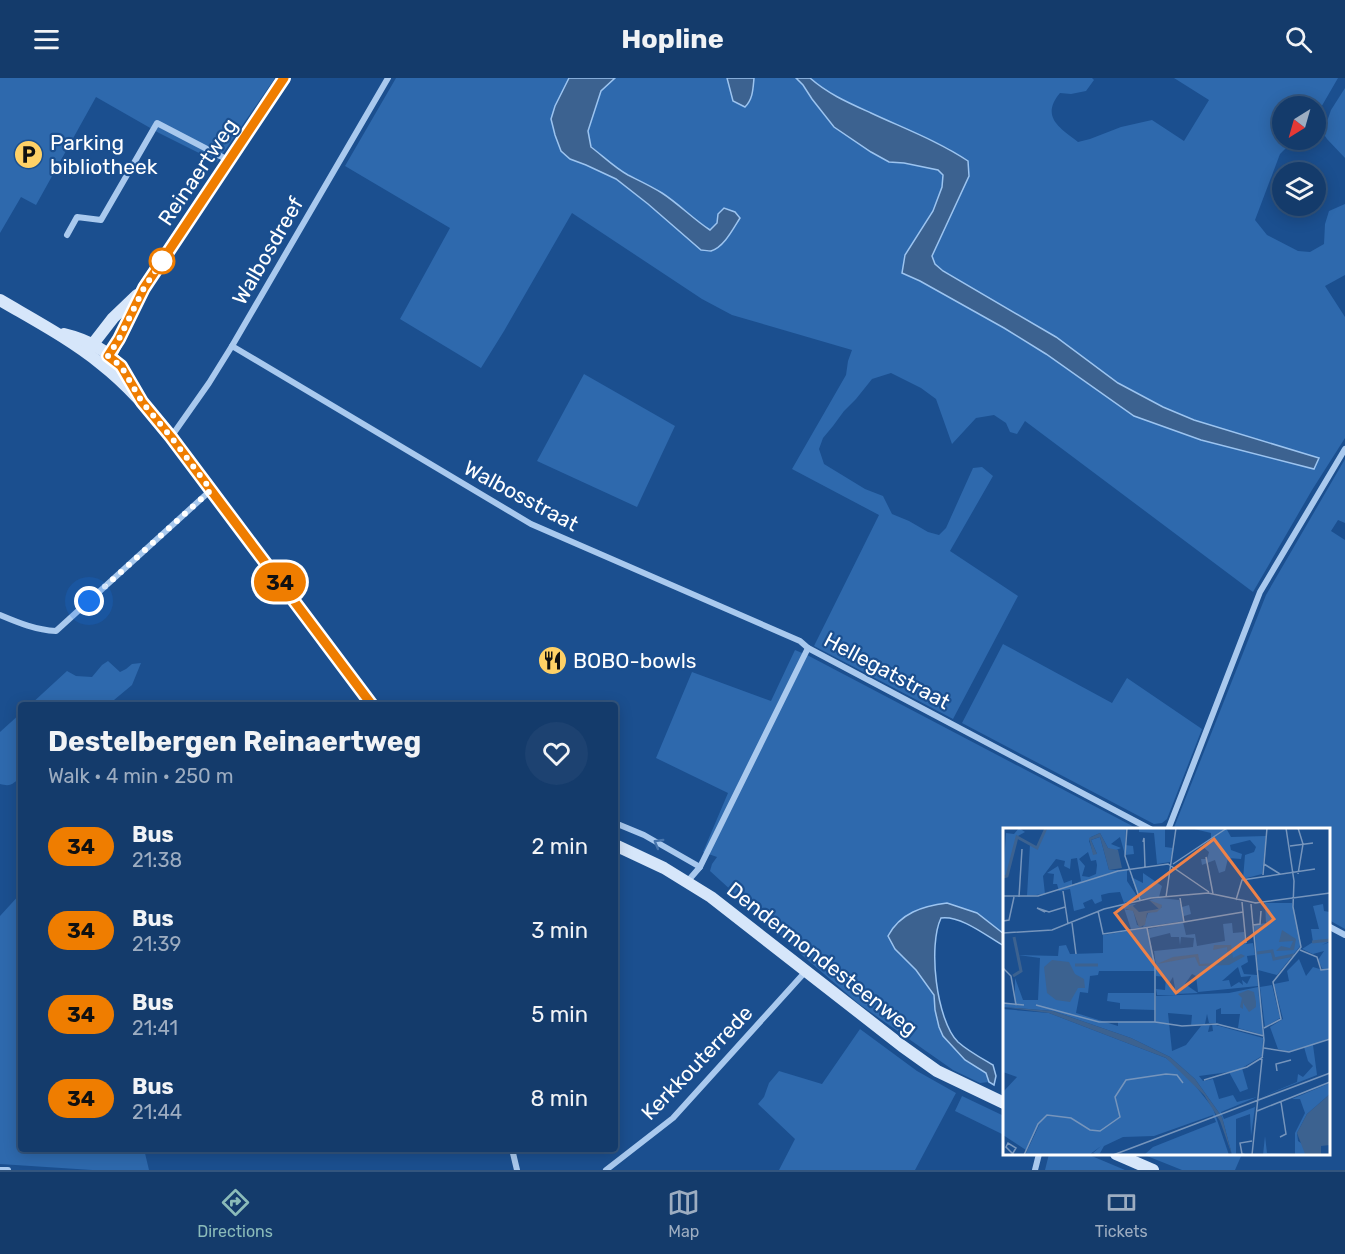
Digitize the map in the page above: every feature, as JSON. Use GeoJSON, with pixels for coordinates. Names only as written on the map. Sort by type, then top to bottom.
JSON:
{"type":"FeatureCollection","features":[{"type":"Feature","properties":{"kind":"main road","name":"Reinaertweg"},"geometry":{"type":"LineString","coordinates":[[105,359],[119,339],[144,288],[284,78]]}},
{"type":"Feature","properties":{"kind":"main road","name":"Reinaertweg"},"geometry":{"type":"LineString","coordinates":[[89,349],[113,318],[144,288]]}},
{"type":"Feature","properties":{"kind":"main road"},"geometry":{"type":"LineString","coordinates":[[0,300],[55,331],[74,336],[105,359],[171,437],[367,702]]}},
{"type":"Feature","properties":{"kind":"main road","name":"Dendermondesteenweg"},"geometry":{"type":"LineString","coordinates":[[618,846],[664,868],[711,897],[937,1071],[1003,1102]]}},
{"type":"Feature","properties":{"kind":"main road"},"geometry":{"type":"LineString","coordinates":[[1118,1155],[1153,1170]]}},
{"type":"Feature","properties":{"kind":"street","name":"Walbosdreef"},"geometry":{"type":"LineString","coordinates":[[171,437],[232,346],[388,78]]}},
{"type":"Feature","properties":{"kind":"street"},"geometry":{"type":"LineString","coordinates":[[67,235],[77,217],[101,220],[158,123],[229,160]]}},
{"type":"Feature","properties":{"kind":"street","name":"Walbosstraat"},"geometry":{"type":"LineString","coordinates":[[232,346],[531,524],[800,641],[808,648]]}},
{"type":"Feature","properties":{"kind":"street"},"geometry":{"type":"LineString","coordinates":[[1169,828],[1260,592],[1345,449]]}},
{"type":"Feature","properties":{"kind":"street"},"geometry":{"type":"LineString","coordinates":[[0,615],[27,626],[56,631],[211,490]]}},
{"type":"Feature","properties":{"kind":"street","name":"Hellegatstraat"},"geometry":{"type":"LineString","coordinates":[[687,882],[700,867],[808,648],[1148,828]]}},
{"type":"Feature","properties":{"kind":"street"},"geometry":{"type":"LineString","coordinates":[[618,824],[645,835],[700,867]]}},
{"type":"Feature","properties":{"kind":"street"},"geometry":{"type":"LineString","coordinates":[[1330,927],[1345,935]]}},
{"type":"Feature","properties":{"kind":"street","name":"Kerkkouterrede"},"geometry":{"type":"LineString","coordinates":[[606,1170],[673,1118],[806,971]]}},
{"type":"Feature","properties":{"kind":"street"},"geometry":{"type":"LineString","coordinates":[[513,1152],[517,1170]]}},
{"type":"Feature","properties":{"kind":"street"},"geometry":{"type":"LineString","coordinates":[[1035,1170],[1039,1155]]}},
{"type":"Feature","properties":{"kind":"street"},"geometry":{"type":"LineString","coordinates":[[0,1170],[8,1170]]}},
{"type":"Feature","properties":{"kind":"shaded area"},"geometry":{"type":"Polygon","coordinates":[[[0,78],[275,78],[217,162],[159,133],[96,97],[36,205],[21,197],[0,233],[0,78]]]}},
{"type":"Feature","properties":{"kind":"shaded area"},"geometry":{"type":"Polygon","coordinates":[[[396,78],[569,78],[551,119],[561,151],[570,159],[616,179],[701,250],[726,238],[740,218],[718,214],[717,223],[710,230],[662,193],[609,162],[591,146],[588,131],[601,91],[615,78],[727,78],[733,101],[745,107],[751,97],[754,78],[796,78],[834,127],[871,152],[889,162],[938,170],[943,175],[942,187],[933,211],[905,255],[902,273],[1004,328],[1046,354],[1134,416],[1194,420],[1163,407],[1118,383],[1056,337],[943,271],[935,264],[932,256],[969,176],[950,149],[840,99],[810,78],[1092,78],[1094,80],[1086,91],[1071,94],[1060,93],[1052,109],[1052,115],[1059,127],[1078,142],[1121,127],[1152,120],[1184,141],[1209,100],[1174,78],[1338,78],[1326,99],[1326,96],[1272,96],[1272,150],[1284,150],[1277,162],[1272,162],[1272,175],[1255,220],[1267,235],[1298,251],[1310,252],[1324,244],[1325,224],[1329,211],[1345,204],[1345,275],[1325,286],[1345,317],[1345,438],[1253,592],[1025,421],[1017,434],[1010,432],[1006,423],[994,415],[976,418],[952,444],[936,399],[921,388],[891,373],[872,379],[823,438],[819,449],[824,464],[865,489],[883,496],[892,514],[939,535],[946,528],[973,468],[982,467],[993,476],[950,551],[1018,596],[953,719],[814,646],[879,515],[792,469],[846,375],[852,350],[732,315],[702,299],[572,213],[481,368],[400,319],[450,228],[345,166],[396,78]]]}},
{"type":"Feature","properties":{"kind":"shaded area"},"geometry":{"type":"Polygon","coordinates":[[[569,78],[615,78],[601,91],[588,131],[591,147],[623,172],[668,197],[710,230],[717,223],[718,214],[724,208],[735,212],[740,218],[720,246],[711,251],[701,250],[616,179],[570,159],[561,151],[551,119],[569,78]]]}},
{"type":"Feature","properties":{"kind":"shaded area"},"geometry":{"type":"Polygon","coordinates":[[[727,78],[754,78],[751,97],[745,107],[733,101],[727,78]]]}},
{"type":"Feature","properties":{"kind":"shaded area"},"geometry":{"type":"Polygon","coordinates":[[[796,78],[810,78],[839,98],[933,141],[968,161],[969,176],[932,256],[935,264],[943,271],[1056,337],[1118,383],[1163,407],[1194,420],[1319,458],[1314,469],[1201,440],[1134,416],[1046,354],[1004,328],[902,273],[905,255],[933,211],[942,187],[943,175],[938,170],[889,162],[871,152],[834,127],[796,78]]]}},
{"type":"Feature","properties":{"kind":"shaded area"},"geometry":{"type":"Polygon","coordinates":[[[1345,88],[1345,158],[1326,138],[1326,124],[1331,110],[1345,88]]]}},
{"type":"Feature","properties":{"kind":"shaded area"},"geometry":{"type":"Polygon","coordinates":[[[584,374],[675,426],[637,507],[537,461],[584,374]]]}},
{"type":"Feature","properties":{"kind":"shaded area"},"geometry":{"type":"Polygon","coordinates":[[[1345,459],[1345,523],[1338,520],[1331,531],[1345,540],[1345,929],[1330,921],[1330,828],[1174,828],[1266,595],[1345,459]]]}},
{"type":"Feature","properties":{"kind":"shaded area"},"geometry":{"type":"Polygon","coordinates":[[[1003,644],[1112,703],[1127,678],[1202,729],[1167,819],[1162,823],[1154,824],[962,723],[1003,644]]]}},
{"type":"Feature","properties":{"kind":"shaded area"},"geometry":{"type":"Polygon","coordinates":[[[795,650],[1136,828],[1003,828],[1003,933],[977,913],[947,903],[895,949],[916,970],[934,995],[939,1027],[965,1060],[986,1073],[989,1082],[980,1083],[953,1070],[859,1004],[710,871],[717,857],[703,852],[728,793],[656,758],[692,672],[771,701],[795,650]]]}},
{"type":"Feature","properties":{"kind":"shaded area"},"geometry":{"type":"Polygon","coordinates":[[[108,661],[120,672],[132,664],[141,663],[132,685],[112,702],[33,702],[67,671],[76,676],[92,677],[108,661]]]}},
{"type":"Feature","properties":{"kind":"shaded area"},"geometry":{"type":"Polygon","coordinates":[[[18,716],[18,779],[7,785],[0,784],[0,732],[18,716]]]}},
{"type":"Feature","properties":{"kind":"shaded area"},"geometry":{"type":"Polygon","coordinates":[[[18,896],[18,1152],[145,1152],[149,1170],[92,1170],[0,1164],[0,916],[18,896]]]}},
{"type":"Feature","properties":{"kind":"shaded area"},"geometry":{"type":"Polygon","coordinates":[[[947,903],[977,913],[1003,933],[1003,945],[966,923],[941,918],[935,946],[936,982],[944,1017],[958,1042],[993,1065],[996,1076],[994,1085],[989,1082],[986,1073],[965,1060],[943,1036],[935,1010],[934,995],[916,970],[895,949],[888,936],[906,916],[929,906],[947,903]]]}},
{"type":"Feature","properties":{"kind":"shaded area"},"geometry":{"type":"Polygon","coordinates":[[[860,1029],[917,1071],[956,1093],[915,1170],[779,1170],[795,1139],[758,1104],[764,1097],[769,1083],[779,1071],[822,1084],[860,1029]]]}},
{"type":"Feature","properties":{"kind":"shaded area"},"geometry":{"type":"Polygon","coordinates":[[[962,1096],[1003,1116],[1003,1135],[955,1111],[962,1096]]]}},
{"type":"Feature","properties":{"kind":"shaded area"},"geometry":{"type":"Polygon","coordinates":[[[1049,1155],[1089,1155],[1125,1170],[1045,1170],[1049,1155]]]}},
{"type":"Feature","properties":{"kind":"shaded area"},"geometry":{"type":"Polygon","coordinates":[[[1144,1155],[1242,1155],[1235,1170],[1182,1170],[1144,1155]]]}},
{"type":"Feature","properties":{"kind":"bus line","name":"34"},"geometry":{"type":"LineString","coordinates":[[284,78],[144,288],[108,356],[121,366],[142,402],[171,437],[370,702]]}},
{"type":"Feature","properties":{"kind":"place","name":"Parking bibliotheek"},"geometry":{"type":"Point","coordinates":[29,155]}},
{"type":"Feature","properties":{"kind":"place","name":"BOBO-bowls"},"geometry":{"type":"Point","coordinates":[552,661]}},
{"type":"Feature","properties":{"kind":"route"},"geometry":{"type":"LineString","coordinates":[[89,601],[211,490],[142,402],[121,366],[108,356],[144,288],[162,261]]}}]}
